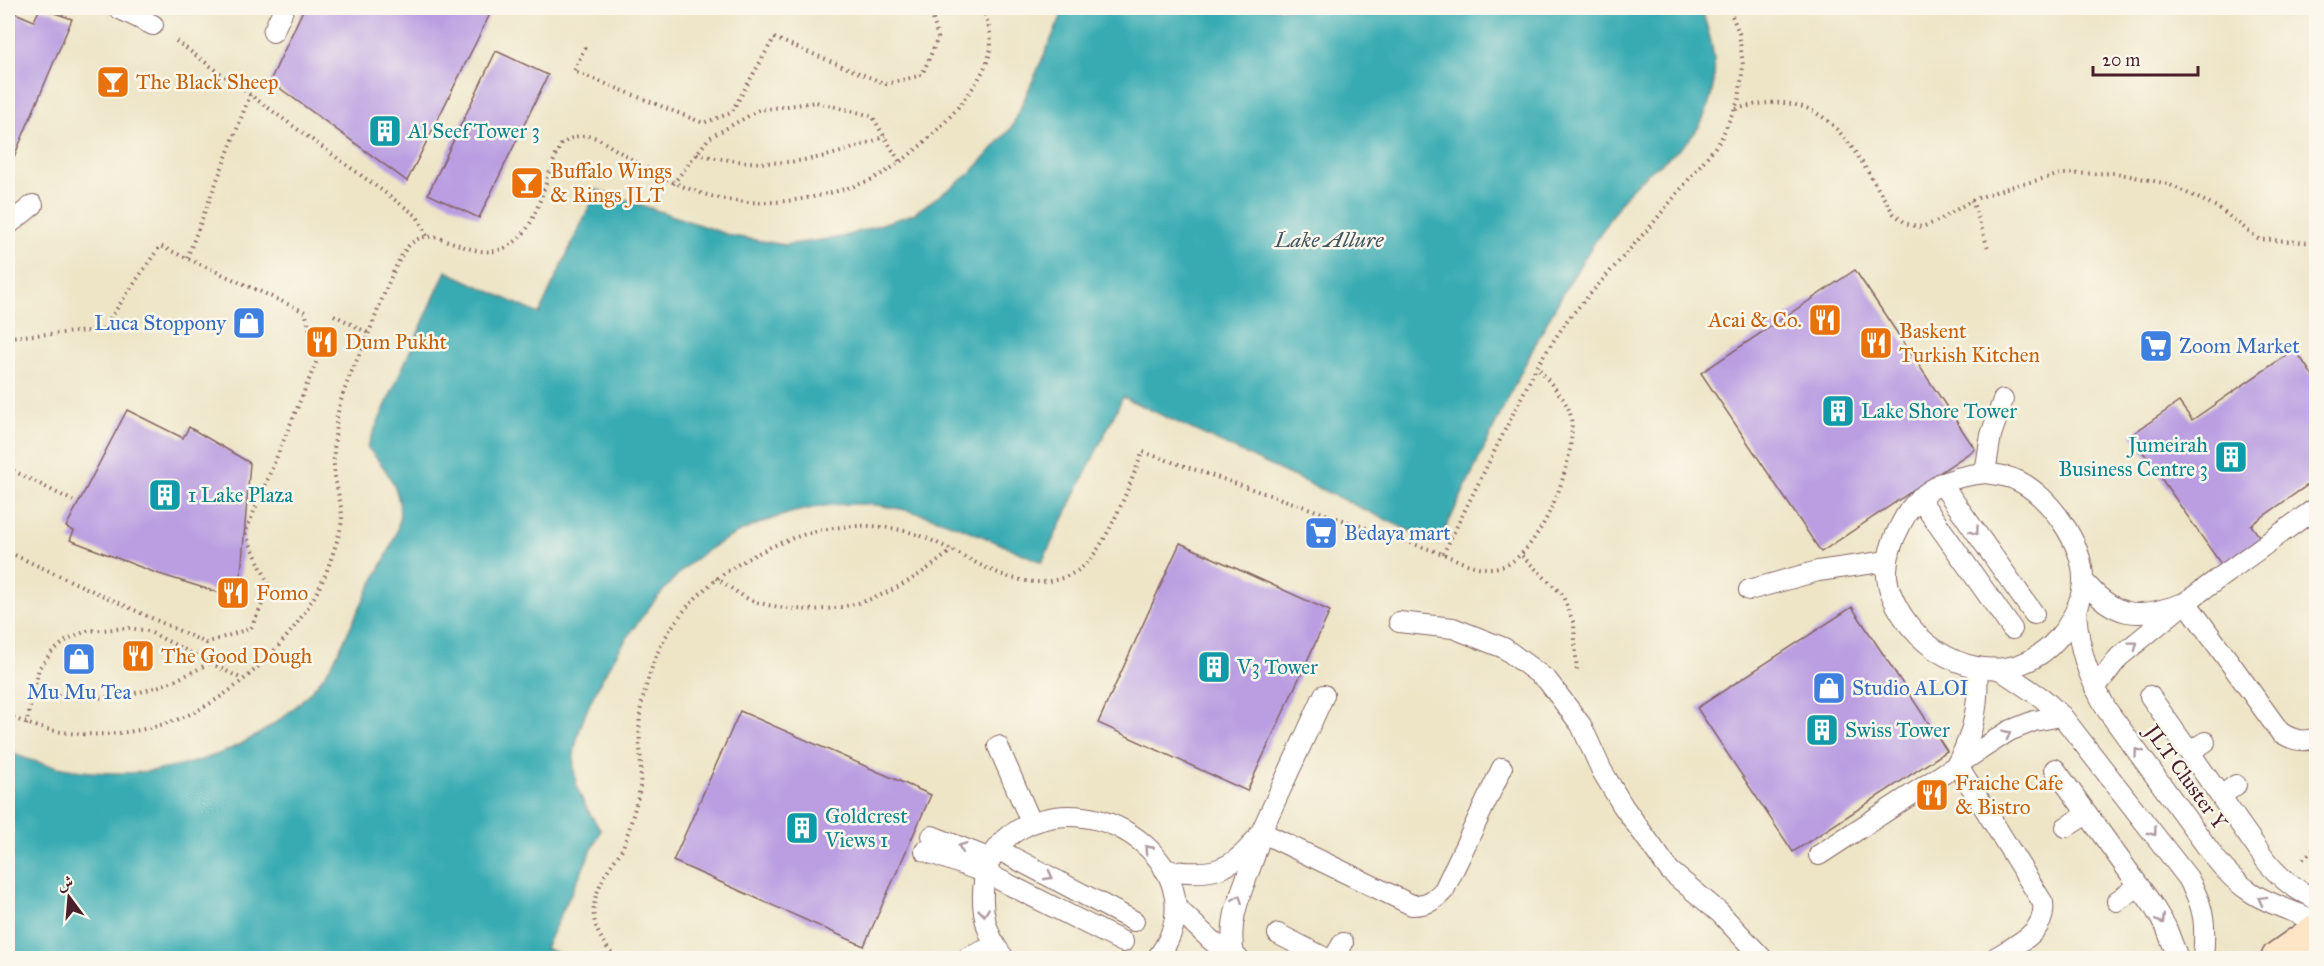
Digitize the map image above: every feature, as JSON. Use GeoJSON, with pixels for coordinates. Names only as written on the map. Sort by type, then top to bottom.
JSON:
{"type":"FeatureCollection","features":[{"type":"Feature","properties":{"kind":"main road"},"geometry":{"type":"LineString","coordinates":[[2278,958],[2316,931]]}},
{"type":"Feature","properties":{"kind":"lane"},"geometry":{"type":"LineString","coordinates":[[118,8],[153,25]]}},
{"type":"Feature","properties":{"kind":"lane"},"geometry":{"type":"LineString","coordinates":[[273,32],[284,8]]}},
{"type":"Feature","properties":{"kind":"lane"},"geometry":{"type":"LineString","coordinates":[[8,225],[33,205]]}},
{"type":"Feature","properties":{"kind":"lane"},"geometry":{"type":"LineString","coordinates":[[1985,473],[1991,435],[2002,400]]}},
{"type":"Feature","properties":{"kind":"lane","name":"JLT Cluster Y"},"geometry":{"type":"LineString","coordinates":[[2076,612],[2057,640],[2030,660],[1998,669],[1967,666],[1938,653],[1914,633],[1896,606],[1887,577],[1888,561],[1904,516],[1919,498],[1941,483],[1962,475],[1985,473],[2019,481],[2045,499],[2064,525],[2076,549],[2083,580],[2076,612],[2084,664],[2107,710],[2228,875],[2260,900],[2316,921]]}},
{"type":"Feature","properties":{"kind":"lane"},"geometry":{"type":"LineString","coordinates":[[1941,483],[2034,615]]}},
{"type":"Feature","properties":{"kind":"lane"},"geometry":{"type":"LineString","coordinates":[[1919,498],[2012,629]]}},
{"type":"Feature","properties":{"kind":"lane"},"geometry":{"type":"LineString","coordinates":[[2095,688],[2119,657],[2186,602],[2313,510]]}},
{"type":"Feature","properties":{"kind":"lane"},"geometry":{"type":"LineString","coordinates":[[1749,590],[1818,572],[1888,561]]}},
{"type":"Feature","properties":{"kind":"lane"},"geometry":{"type":"LineString","coordinates":[[2083,580],[2098,598],[2118,610],[2141,615],[2186,602]]}},
{"type":"Feature","properties":{"kind":"lane"},"geometry":{"type":"LineString","coordinates":[[2186,602],[2280,732],[2290,739],[2302,741],[2316,738]]}},
{"type":"Feature","properties":{"kind":"lane"},"geometry":{"type":"LineString","coordinates":[[1399,622],[1453,628],[1504,648],[1547,680],[1581,725],[1602,771],[1623,807],[1670,871],[1720,913],[1762,958]]}},
{"type":"Feature","properties":{"kind":"lane"},"geometry":{"type":"LineString","coordinates":[[1957,764],[1969,742],[1977,717],[1977,667]]}},
{"type":"Feature","properties":{"kind":"lane","name":"JLT Cluster Y"},"geometry":{"type":"LineString","coordinates":[[1998,669],[2042,698],[2061,716],[2188,878],[2199,897],[2205,917],[2203,958]]}},
{"type":"Feature","properties":{"kind":"lane"},"geometry":{"type":"LineString","coordinates":[[1236,957],[1230,928],[1233,914],[1250,871],[1261,832],[1324,695]]}},
{"type":"Feature","properties":{"kind":"lane"},"geometry":{"type":"LineString","coordinates":[[2150,696],[2197,747],[2228,791],[2281,878],[2298,892],[2316,899]]}},
{"type":"Feature","properties":{"kind":"lane"},"geometry":{"type":"LineString","coordinates":[[1819,855],[2009,731],[2034,721],[2061,716]]}},
{"type":"Feature","properties":{"kind":"lane"},"geometry":{"type":"LineString","coordinates":[[998,746],[1031,822]]}},
{"type":"Feature","properties":{"kind":"lane"},"geometry":{"type":"LineString","coordinates":[[1957,764],[2043,903],[2045,913],[2036,931],[1995,958]]}},
{"type":"Feature","properties":{"kind":"lane"},"geometry":{"type":"LineString","coordinates":[[1261,832],[1412,905],[1424,904],[1436,900],[1444,890],[1502,768]]}},
{"type":"Feature","properties":{"kind":"lane"},"geometry":{"type":"LineString","coordinates":[[2055,769],[2166,927],[2178,958]]}},
{"type":"Feature","properties":{"kind":"lane"},"geometry":{"type":"LineString","coordinates":[[2066,828],[2087,814]]}},
{"type":"Feature","properties":{"kind":"lane"},"geometry":{"type":"LineString","coordinates":[[967,958],[999,952],[985,922],[982,898],[991,861],[1009,835],[1031,822],[1061,815],[1091,817],[1121,827],[1146,845],[1164,869],[1177,909],[1194,927],[1236,957]]}},
{"type":"Feature","properties":{"kind":"lane"},"geometry":{"type":"LineString","coordinates":[[1164,869],[1199,873],[1218,870],[1234,863],[1248,851],[1261,832]]}},
{"type":"Feature","properties":{"kind":"lane"},"geometry":{"type":"LineString","coordinates":[[928,843],[991,861],[1134,921]]}},
{"type":"Feature","properties":{"kind":"lane"},"geometry":{"type":"LineString","coordinates":[[991,861],[1123,942]]}},
{"type":"Feature","properties":{"kind":"lane"},"geometry":{"type":"LineString","coordinates":[[2117,901],[2139,886]]}},
{"type":"Feature","properties":{"kind":"lane"},"geometry":{"type":"LineString","coordinates":[[1157,958],[1170,934],[1177,909]]}},
{"type":"Feature","properties":{"kind":"lane"},"geometry":{"type":"LineString","coordinates":[[1278,934],[1325,958]]}},
{"type":"Feature","properties":{"kind":"path"},"geometry":{"type":"LineString","coordinates":[[585,47],[574,71],[703,123],[731,113],[774,38],[886,84],[921,75],[938,38],[930,8]]}},
{"type":"Feature","properties":{"kind":"path"},"geometry":{"type":"LineString","coordinates":[[8,715],[26,725],[76,735],[128,732],[177,720],[222,696],[279,646],[308,608],[329,564],[342,517],[334,468],[336,422],[346,386],[368,333],[403,253],[411,242],[420,236],[427,236],[472,251],[488,252],[503,249],[528,229],[555,155],[561,145],[571,137],[585,135],[597,138],[673,184],[737,201],[802,201],[864,183],[901,164],[966,99],[989,56],[991,32],[983,8]]}},
{"type":"Feature","properties":{"kind":"path"},"geometry":{"type":"LineString","coordinates":[[1443,554],[1537,366],[1568,319],[1692,178],[1720,141],[1736,109],[1743,66],[1739,33],[1729,8]]}},
{"type":"Feature","properties":{"kind":"path"},"geometry":{"type":"LineString","coordinates":[[153,25],[417,216],[427,236]]}},
{"type":"Feature","properties":{"kind":"path"},"geometry":{"type":"LineString","coordinates":[[187,258],[250,95]]}},
{"type":"Feature","properties":{"kind":"path"},"geometry":{"type":"LineString","coordinates":[[673,184],[709,138],[759,110],[816,102],[872,116],[901,164]]}},
{"type":"Feature","properties":{"kind":"path"},"geometry":{"type":"LineString","coordinates":[[1736,109],[1756,103],[1783,102],[1813,110],[1835,125],[1894,214],[1907,224],[1922,227],[1938,221],[1972,200],[2062,174],[2116,173],[2168,184],[2207,202],[2259,239],[2316,243]]}},
{"type":"Feature","properties":{"kind":"path"},"geometry":{"type":"LineString","coordinates":[[697,154],[750,163],[792,163],[824,158],[885,136]]}},
{"type":"Feature","properties":{"kind":"path"},"geometry":{"type":"LineString","coordinates":[[1972,200],[1989,251]]}},
{"type":"Feature","properties":{"kind":"path"},"geometry":{"type":"LineString","coordinates":[[8,337],[102,330],[160,246],[305,312],[318,358],[245,533],[270,586],[251,628],[206,642],[8,552]]}},
{"type":"Feature","properties":{"kind":"path"},"geometry":{"type":"LineString","coordinates":[[334,315],[368,333]]}},
{"type":"Feature","properties":{"kind":"path"},"geometry":{"type":"LineString","coordinates":[[615,958],[597,932],[592,913],[595,895],[622,849],[639,795],[640,714],[653,663],[679,616],[717,578],[762,550],[808,531],[857,525],[906,531],[952,550],[1001,575],[1027,582],[1053,580],[1077,571],[1098,553],[1143,452],[1443,554],[1477,568],[1501,567],[1522,556],[1537,537],[1569,462],[1573,436],[1569,410],[1537,366]]}},
{"type":"Feature","properties":{"kind":"path"},"geometry":{"type":"LineString","coordinates":[[8,468],[73,501]]}},
{"type":"Feature","properties":{"kind":"path"},"geometry":{"type":"LineString","coordinates":[[717,578],[754,601],[798,609],[839,607],[878,598],[921,575],[952,550]]}},
{"type":"Feature","properties":{"kind":"path"},"geometry":{"type":"LineString","coordinates":[[1522,556],[1562,594],[1574,624],[1578,688],[1584,712],[1581,725]]}},
{"type":"Feature","properties":{"kind":"path"},"geometry":{"type":"LineString","coordinates":[[26,725],[39,668],[52,652],[68,639],[87,631],[129,628],[148,631],[242,679]]}},
{"type":"Feature","properties":{"kind":"path"},"geometry":{"type":"LineString","coordinates":[[34,692],[88,699],[116,698],[149,691],[181,679],[211,662]]}},
{"type":"Feature","properties":{"kind":"water","name":"Lake Allure"},"geometry":{"type":"Polygon","coordinates":[[[1065,8],[1701,8],[1713,51],[1714,78],[1708,106],[1696,131],[1681,148],[1645,175],[1627,194],[1578,268],[1535,345],[1438,544],[1123,397],[1042,562],[973,532],[926,515],[877,505],[852,504],[794,512],[755,525],[719,543],[683,569],[662,592],[618,651],[585,715],[576,744],[574,769],[577,786],[587,809],[601,830],[545,948],[568,958],[8,958],[8,752],[49,765],[92,772],[135,772],[178,766],[219,754],[257,735],[292,710],[328,669],[387,556],[394,538],[399,521],[399,505],[395,487],[384,468],[367,447],[446,271],[539,314],[597,190],[732,236],[785,245],[842,237],[913,214],[970,174],[1012,127],[1065,8]]]}},
{"type":"Feature","properties":{"kind":"building"},"geometry":{"type":"Polygon","coordinates":[[[40,8],[72,19],[8,171],[8,10],[34,21],[40,8]]]}},
{"type":"Feature","properties":{"kind":"building","name":"Al Seef Tower 3"},"geometry":{"type":"Polygon","coordinates":[[[304,8],[493,8],[407,181],[270,81],[304,8]]]}},
{"type":"Feature","properties":{"kind":"building"},"geometry":{"type":"Polygon","coordinates":[[[496,51],[548,75],[479,218],[428,194],[496,51]]]}},
{"type":"Feature","properties":{"kind":"building","name":"Lake Shore Tower"},"geometry":{"type":"Polygon","coordinates":[[[1855,270],[1975,449],[1821,552],[1701,373],[1855,270]]]}},
{"type":"Feature","properties":{"kind":"building","name":"Jumeirah Business Centre 3"},"geometry":{"type":"Polygon","coordinates":[[[2295,349],[2316,381],[2316,479],[2251,525],[2264,543],[2225,570],[2131,435],[2179,402],[2192,420],[2295,349]]]}},
{"type":"Feature","properties":{"kind":"building","name":"1 Lake Plaza"},"geometry":{"type":"Polygon","coordinates":[[[127,410],[183,438],[189,427],[250,463],[239,599],[156,573],[70,540],[74,531],[66,527],[127,410]]]}},
{"type":"Feature","properties":{"kind":"building","name":"V3 Tower"},"geometry":{"type":"Polygon","coordinates":[[[1180,543],[1330,611],[1247,791],[1098,723],[1180,543]]]}},
{"type":"Feature","properties":{"kind":"building","name":"Swiss Tower"},"geometry":{"type":"Polygon","coordinates":[[[1852,607],[1947,751],[1793,852],[1697,708],[1852,607]]]}},
{"type":"Feature","properties":{"kind":"building","name":"Goldcrest Views 1"},"geometry":{"type":"Polygon","coordinates":[[[740,711],[931,795],[864,946],[673,861],[740,711]]]}},
{"type":"Feature","properties":{"kind":"place","name":"The Black Sheep"},"geometry":{"type":"Point","coordinates":[113,82]}},
{"type":"Feature","properties":{"kind":"place","name":"Al Seef Tower 3"},"geometry":{"type":"Point","coordinates":[385,131]}},
{"type":"Feature","properties":{"kind":"place","name":"Buffalo Wings & Rings JLT"},"geometry":{"type":"Point","coordinates":[527,183]}},
{"type":"Feature","properties":{"kind":"place","name":"Acai & Co."},"geometry":{"type":"Point","coordinates":[1825,320]}},
{"type":"Feature","properties":{"kind":"place","name":"Luca Stoppony"},"geometry":{"type":"Point","coordinates":[249,323]}},
{"type":"Feature","properties":{"kind":"place","name":"Dum Pukht"},"geometry":{"type":"Point","coordinates":[322,342]}},
{"type":"Feature","properties":{"kind":"place","name":"Baskent Turkish Kitchen"},"geometry":{"type":"Point","coordinates":[1876,343]}},
{"type":"Feature","properties":{"kind":"place","name":"Zoom Market"},"geometry":{"type":"Point","coordinates":[2156,346]}},
{"type":"Feature","properties":{"kind":"place","name":"Lake Shore Tower"},"geometry":{"type":"Point","coordinates":[1838,411]}},
{"type":"Feature","properties":{"kind":"place","name":"Jumeirah Business Centre 3"},"geometry":{"type":"Point","coordinates":[2231,457]}},
{"type":"Feature","properties":{"kind":"place","name":"1 Lake Plaza"},"geometry":{"type":"Point","coordinates":[165,495]}},
{"type":"Feature","properties":{"kind":"place","name":"Bedaya mart"},"geometry":{"type":"Point","coordinates":[1321,533]}},
{"type":"Feature","properties":{"kind":"place","name":"Fomo"},"geometry":{"type":"Point","coordinates":[233,593]}},
{"type":"Feature","properties":{"kind":"place","name":"The Good Dough"},"geometry":{"type":"Point","coordinates":[138,656]}},
{"type":"Feature","properties":{"kind":"place","name":"Mu Mu Tea"},"geometry":{"type":"Point","coordinates":[79,659]}},
{"type":"Feature","properties":{"kind":"place","name":"V3 Tower"},"geometry":{"type":"Point","coordinates":[1214,667]}},
{"type":"Feature","properties":{"kind":"place","name":"Studio ALOI"},"geometry":{"type":"Point","coordinates":[1829,688]}},
{"type":"Feature","properties":{"kind":"place","name":"Swiss Tower"},"geometry":{"type":"Point","coordinates":[1822,730]}},
{"type":"Feature","properties":{"kind":"place","name":"Fraiche Cafe & Bistro"},"geometry":{"type":"Point","coordinates":[1932,795]}},
{"type":"Feature","properties":{"kind":"place","name":"Goldcrest Views 1"},"geometry":{"type":"Point","coordinates":[802,828]}}]}
